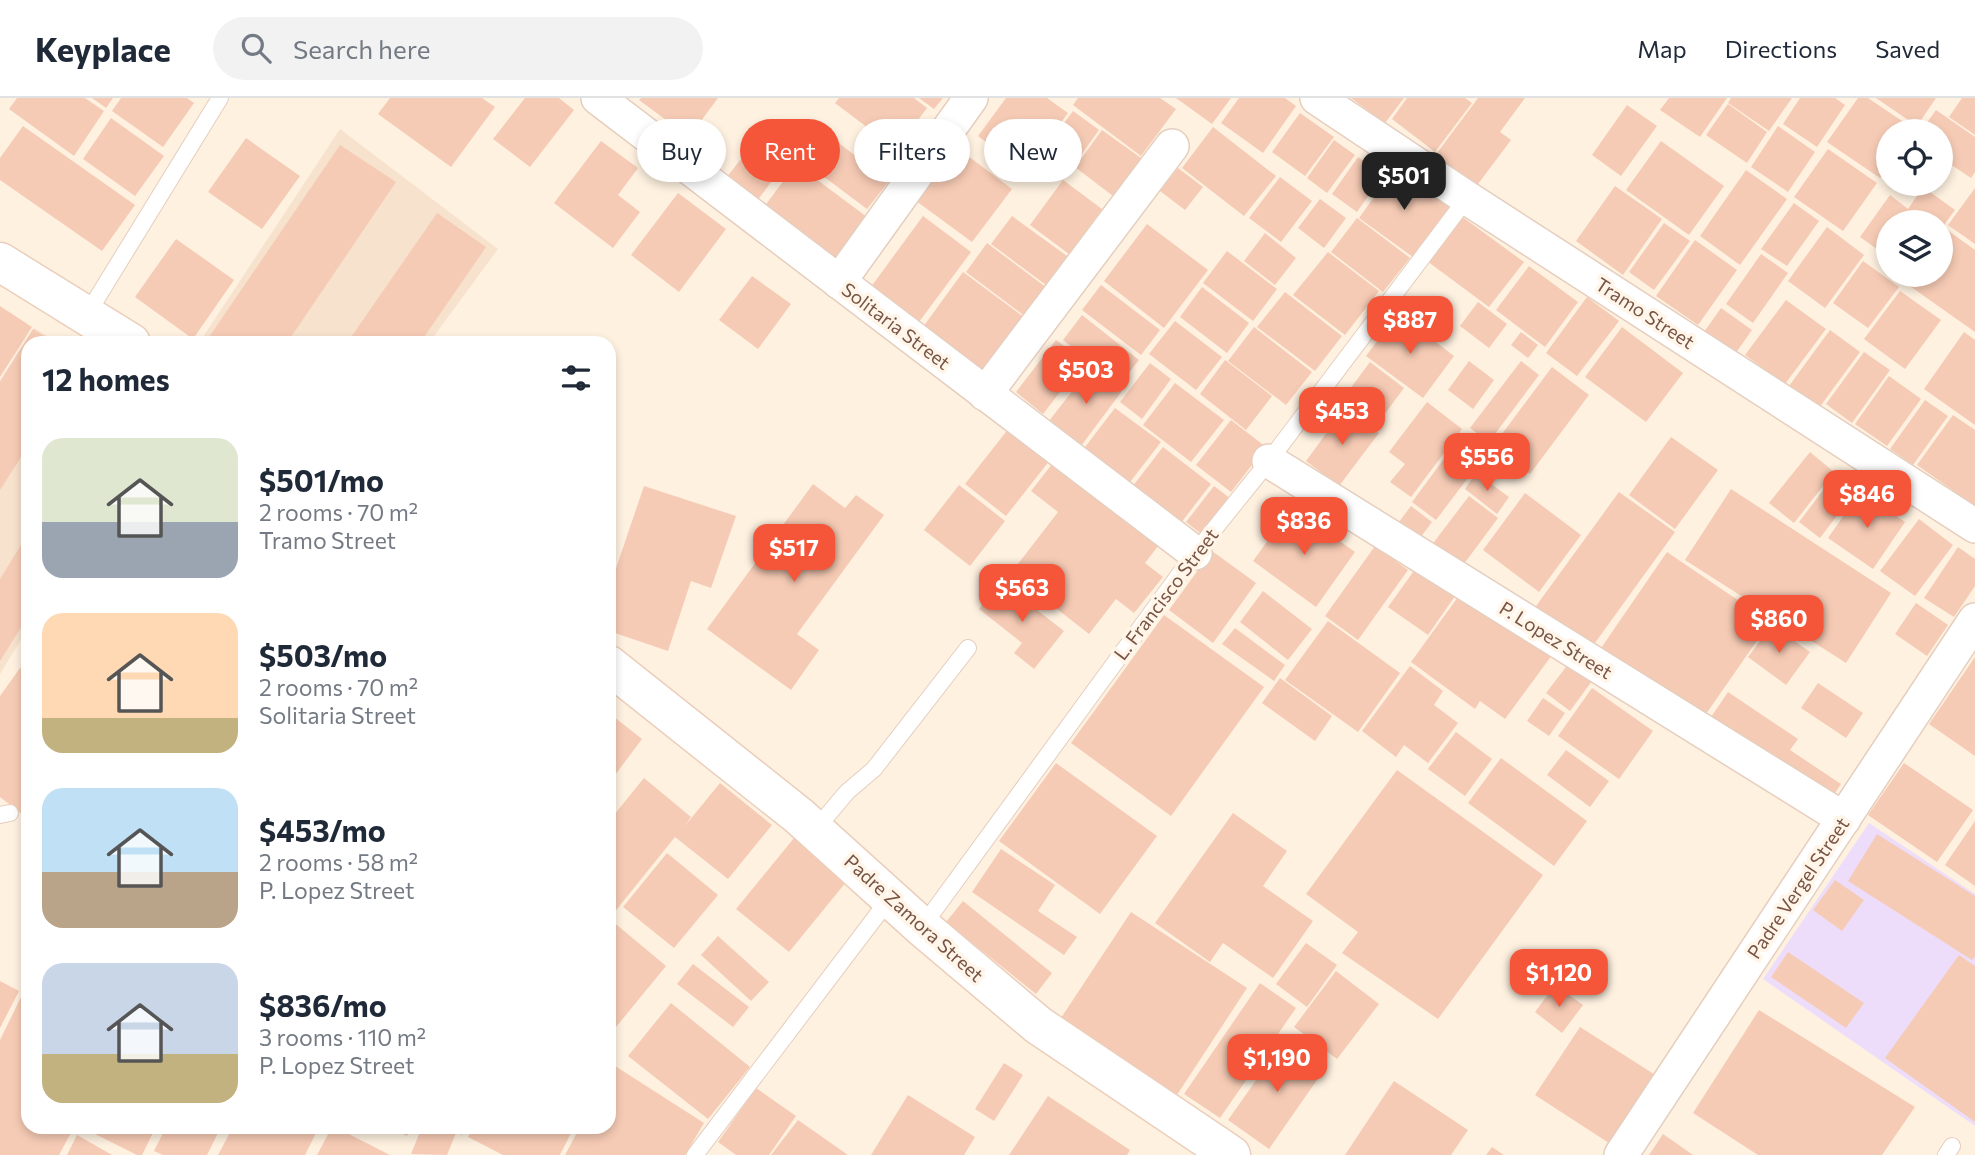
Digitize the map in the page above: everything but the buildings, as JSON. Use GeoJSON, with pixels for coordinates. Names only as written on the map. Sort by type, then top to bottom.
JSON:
{"type":"FeatureCollection","features":[{"type":"Feature","properties":{"kind":"street","name":"Solitaria Street"},"geometry":{"type":"LineString","coordinates":[[598,98],[1195,553]]}},
{"type":"Feature","properties":{"kind":"street"},"geometry":{"type":"LineString","coordinates":[[839,282],[971,98]]}},
{"type":"Feature","properties":{"kind":"street","name":"Tramo Street"},"geometry":{"type":"LineString","coordinates":[[1317,98],[1975,526]]}},
{"type":"Feature","properties":{"kind":"street"},"geometry":{"type":"LineString","coordinates":[[985,394],[1172,146]]}},
{"type":"Feature","properties":{"kind":"street"},"geometry":{"type":"LineString","coordinates":[[0,261],[119,336]]}},
{"type":"Feature","properties":{"kind":"street","name":"P. Lopez Street"},"geometry":{"type":"LineString","coordinates":[[1269,460],[1844,819]]}},
{"type":"Feature","properties":{"kind":"street","name":"Padre Vergel Street"},"geometry":{"type":"LineString","coordinates":[[1621,1155],[1975,620]]}},
{"type":"Feature","properties":{"kind":"street","name":"Padre Zamora Street"},"geometry":{"type":"LineString","coordinates":[[616,670],[815,830],[922,927],[1049,1033],[1231,1155]]}},
{"type":"Feature","properties":{"kind":"lane"},"geometry":{"type":"LineString","coordinates":[[86,316],[220,98]]}},
{"type":"Feature","properties":{"kind":"lane","name":"L. Francisco Street"},"geometry":{"type":"LineString","coordinates":[[922,927],[1195,553],[1269,460],[1467,198]]}},
{"type":"Feature","properties":{"kind":"lane"},"geometry":{"type":"LineString","coordinates":[[815,830],[847,792],[874,769],[968,648]]}},
{"type":"Feature","properties":{"kind":"lane"},"geometry":{"type":"LineString","coordinates":[[695,1155],[890,898]]}},
{"type":"Feature","properties":{"kind":"shaded area"},"geometry":{"type":"Polygon","coordinates":[[[340,129],[498,249],[434,336],[204,336],[340,129]]]}},
{"type":"Feature","properties":{"kind":"shaded area"},"geometry":{"type":"Polygon","coordinates":[[[34,328],[47,336],[29,336],[34,328]]]}},
{"type":"Feature","properties":{"kind":"shaded area"},"geometry":{"type":"Polygon","coordinates":[[[21,348],[21,640],[0,674],[0,380],[21,348]]]}},
{"type":"Feature","properties":{"kind":"shaded area"},"geometry":{"type":"Polygon","coordinates":[[[1869,823],[1975,894],[1975,1126],[1763,979],[1869,823]]]}}]}
